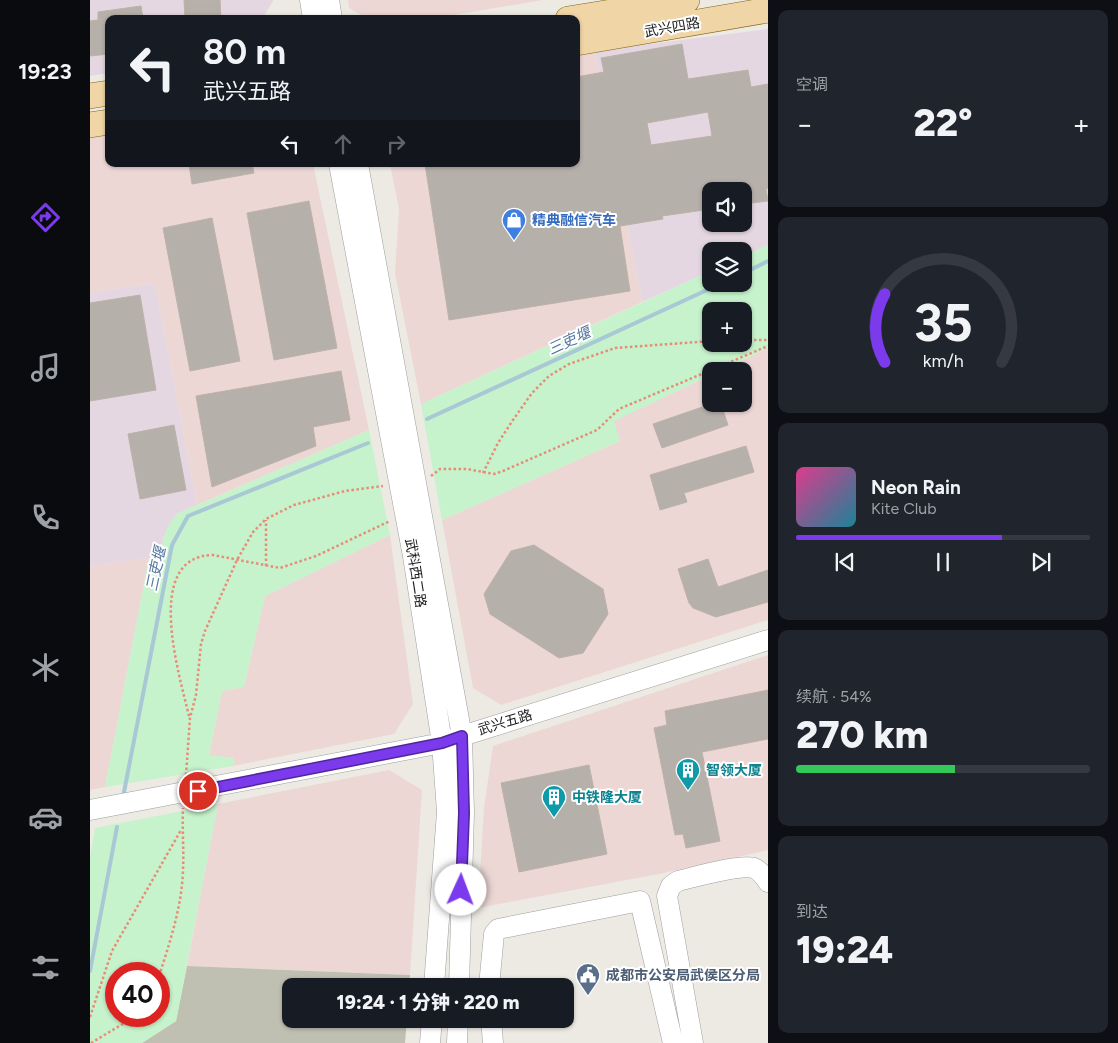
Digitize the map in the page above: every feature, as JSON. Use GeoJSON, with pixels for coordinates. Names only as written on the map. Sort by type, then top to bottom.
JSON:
{"type":"FeatureCollection","features":[{"type":"Feature","properties":{"kind":"main road","name":"武兴四路"},"geometry":{"type":"LineString","coordinates":[[580,17],[687,0]]}},
{"type":"Feature","properties":{"kind":"main road","name":"武兴四路"},"geometry":{"type":"LineString","coordinates":[[580,42],[768,10]]}},
{"type":"Feature","properties":{"kind":"main road"},"geometry":{"type":"LineString","coordinates":[[90,96],[105,94]]}},
{"type":"Feature","properties":{"kind":"main road"},"geometry":{"type":"LineString","coordinates":[[90,125],[105,123]]}},
{"type":"Feature","properties":{"kind":"street"},"geometry":{"type":"LineString","coordinates":[[310,0],[312,15]]}},
{"type":"Feature","properties":{"kind":"street"},"geometry":{"type":"LineString","coordinates":[[328,0],[331,15]]}},
{"type":"Feature","properties":{"kind":"street","name":"武科西二路"},"geometry":{"type":"LineString","coordinates":[[340,167],[462,736],[464,813],[459,978]]}},
{"type":"Feature","properties":{"kind":"street","name":"武科西二路"},"geometry":{"type":"LineString","coordinates":[[358,167],[408,487],[405,514],[442,743],[447,812],[435,978]]}},
{"type":"Feature","properties":{"kind":"street","name":"武兴五路"},"geometry":{"type":"LineString","coordinates":[[90,810],[442,743],[768,640]]}},
{"type":"Feature","properties":{"kind":"street"},"geometry":{"type":"LineString","coordinates":[[693,1043],[667,896],[671,886],[678,880],[743,867],[755,868],[768,882]]}},
{"type":"Feature","properties":{"kind":"street"},"geometry":{"type":"LineString","coordinates":[[490,978],[494,934],[498,929],[640,901],[673,1043]]}},
{"type":"Feature","properties":{"kind":"street"},"geometry":{"type":"LineString","coordinates":[[430,1043],[431,1028]]}},
{"type":"Feature","properties":{"kind":"street"},"geometry":{"type":"LineString","coordinates":[[457,1043],[458,1028]]}},
{"type":"Feature","properties":{"kind":"street"},"geometry":{"type":"LineString","coordinates":[[492,1028],[493,1043]]}},
{"type":"Feature","properties":{"kind":"path"},"geometry":{"type":"LineString","coordinates":[[752,340],[768,340]]}},
{"type":"Feature","properties":{"kind":"path"},"geometry":{"type":"LineString","coordinates":[[483,473],[512,420],[532,393],[549,376],[569,364],[615,348],[702,342]]}},
{"type":"Feature","properties":{"kind":"path"},"geometry":{"type":"LineString","coordinates":[[164,962],[178,906],[183,871],[182,828],[184,793],[190,718],[196,695],[201,644],[237,560],[253,532],[266,519],[294,505],[345,491],[408,487],[430,477],[440,469],[467,469],[494,474],[503,471],[597,430],[619,410],[768,346]]}},
{"type":"Feature","properties":{"kind":"path"},"geometry":{"type":"LineString","coordinates":[[190,718],[178,671],[171,622],[172,590],[179,573],[191,561],[204,555],[214,555],[280,568],[316,556],[405,514]]}},
{"type":"Feature","properties":{"kind":"path"},"geometry":{"type":"LineString","coordinates":[[266,519],[266,566]]}},
{"type":"Feature","properties":{"kind":"path"},"geometry":{"type":"LineString","coordinates":[[90,1017],[92,1005],[112,951],[182,828]]}},
{"type":"Feature","properties":{"kind":"path"},"geometry":{"type":"LineString","coordinates":[[91,1043],[118,1027]]}},
{"type":"Feature","properties":{"kind":"shaded area"},"geometry":{"type":"Polygon","coordinates":[[[90,0],[273,0],[264,15],[105,15],[105,74],[90,76],[90,0]]]}},
{"type":"Feature","properties":{"kind":"shaded area"},"geometry":{"type":"Polygon","coordinates":[[[348,0],[543,0],[454,15],[361,15],[349,8],[348,0]]]}},
{"type":"Feature","properties":{"kind":"shaded area"},"geometry":{"type":"Polygon","coordinates":[[[768,29],[768,245],[752,252],[752,242],[702,242],[702,275],[642,302],[595,51],[768,29]]]}},
{"type":"Feature","properties":{"kind":"shaded area","name":"精典融信汽车"},"geometry":{"type":"Polygon","coordinates":[[[595,51],[642,302],[421,404],[395,273],[399,209],[391,167],[580,167],[580,53],[595,51]]]}},
{"type":"Feature","properties":{"kind":"shaded area"},"geometry":{"type":"Polygon","coordinates":[[[105,135],[105,167],[314,167],[369,430],[197,505],[155,283],[90,293],[90,137],[105,135]]]}},
{"type":"Feature","properties":{"kind":"shaded area"},"geometry":{"type":"Polygon","coordinates":[[[155,283],[197,505],[177,514],[163,538],[161,555],[90,567],[90,293],[155,283]]]}},
{"type":"Feature","properties":{"kind":"shaded area"},"geometry":{"type":"Polygon","coordinates":[[[768,348],[768,620],[501,705],[473,688],[442,520],[620,441],[613,421],[702,379],[702,412],[752,412],[752,362],[738,362],[768,348]]]}},
{"type":"Feature","properties":{"kind":"shaded area"},"geometry":{"type":"Polygon","coordinates":[[[390,535],[413,704],[394,734],[233,766],[234,758],[209,756],[222,691],[244,687],[265,596],[390,535]]]}},
{"type":"Feature","properties":{"kind":"shaded area"},"geometry":{"type":"Polygon","coordinates":[[[149,557],[105,787],[90,790],[90,567],[149,557]]]}},
{"type":"Feature","properties":{"kind":"shaded area"},"geometry":{"type":"Polygon","coordinates":[[[768,655],[768,850],[659,874],[478,908],[484,808],[493,746],[768,655]]]}},
{"type":"Feature","properties":{"kind":"shaded area"},"geometry":{"type":"Polygon","coordinates":[[[389,770],[422,790],[410,975],[187,966],[218,804],[389,770]]]}},
{"type":"Feature","properties":{"kind":"shaded area"},"geometry":{"type":"Polygon","coordinates":[[[187,966],[410,975],[410,978],[282,978],[282,1028],[406,1028],[405,1043],[142,1043],[167,1027],[170,1027],[176,1021],[187,966]]]}},
{"type":"Feature","properties":{"kind":"green space"},"geometry":{"type":"Polygon","coordinates":[[[768,245],[768,348],[738,362],[702,362],[702,379],[614,421],[620,441],[442,520],[421,404],[702,275],[702,292],[752,292],[752,252],[768,245]]]}},
{"type":"Feature","properties":{"kind":"green space"},"geometry":{"type":"Polygon","coordinates":[[[369,430],[390,535],[265,596],[244,687],[222,691],[209,755],[234,758],[233,766],[105,787],[149,557],[161,554],[165,533],[173,519],[177,514],[369,430]]]}},
{"type":"Feature","properties":{"kind":"green space"},"geometry":{"type":"Polygon","coordinates":[[[218,804],[176,1021],[170,1025],[170,962],[105,962],[105,1027],[167,1027],[142,1043],[90,1043],[90,858],[95,828],[218,804]]]}},
{"type":"Feature","properties":{"kind":"building"},"geometry":{"type":"Polygon","coordinates":[[[184,0],[220,0],[221,15],[185,15],[184,0]]]}},
{"type":"Feature","properties":{"kind":"building"},"geometry":{"type":"Polygon","coordinates":[[[141,6],[142,15],[105,15],[105,54],[90,56],[90,21],[103,19],[98,19],[98,12],[141,6]]]}},
{"type":"Feature","properties":{"kind":"building"},"geometry":{"type":"Polygon","coordinates":[[[682,44],[688,79],[748,70],[751,87],[768,84],[768,188],[766,189],[768,201],[752,203],[752,182],[702,182],[702,210],[662,216],[663,219],[620,226],[630,291],[449,320],[425,167],[580,167],[580,76],[604,72],[601,58],[682,44]],[[708,112],[647,123],[651,145],[712,136],[708,112]]]}},
{"type":"Feature","properties":{"kind":"building"},"geometry":{"type":"Polygon","coordinates":[[[189,167],[253,167],[254,173],[192,184],[189,167]]]}},
{"type":"Feature","properties":{"kind":"building"},"geometry":{"type":"Polygon","coordinates":[[[309,201],[337,348],[274,360],[247,213],[309,201]]]}},
{"type":"Feature","properties":{"kind":"building"},"geometry":{"type":"Polygon","coordinates":[[[212,218],[240,361],[190,371],[163,228],[212,218]]]}},
{"type":"Feature","properties":{"kind":"building"},"geometry":{"type":"Polygon","coordinates":[[[140,295],[156,390],[90,401],[90,303],[140,295]]]}},
{"type":"Feature","properties":{"kind":"building"},"geometry":{"type":"Polygon","coordinates":[[[341,371],[350,420],[313,427],[316,446],[212,487],[196,396],[341,371]]]}},
{"type":"Feature","properties":{"kind":"building"},"geometry":{"type":"Polygon","coordinates":[[[702,407],[702,412],[724,412],[728,425],[662,448],[653,424],[702,407]]]}},
{"type":"Feature","properties":{"kind":"building"},"geometry":{"type":"Polygon","coordinates":[[[174,425],[186,490],[140,499],[128,434],[174,425]]]}},
{"type":"Feature","properties":{"kind":"building"},"geometry":{"type":"Polygon","coordinates":[[[746,446],[754,472],[684,493],[687,502],[660,510],[650,475],[746,446]]]}},
{"type":"Feature","properties":{"kind":"building"},"geometry":{"type":"Polygon","coordinates":[[[534,545],[603,589],[608,614],[583,653],[559,658],[490,614],[484,594],[511,551],[534,545]]]}},
{"type":"Feature","properties":{"kind":"building"},"geometry":{"type":"Polygon","coordinates":[[[708,559],[718,587],[768,570],[768,602],[716,617],[693,608],[689,603],[678,569],[708,559]]]}},
{"type":"Feature","properties":{"kind":"building","name":"智领大厦"},"geometry":{"type":"Polygon","coordinates":[[[768,690],[768,739],[702,752],[720,841],[686,848],[683,834],[675,835],[654,728],[667,725],[665,711],[768,690]]]}},
{"type":"Feature","properties":{"kind":"building","name":"中铁隆大厦"},"geometry":{"type":"Polygon","coordinates":[[[589,765],[607,854],[519,872],[501,783],[589,765]]]}},
{"type":"Feature","properties":{"kind":"waterway","name":"三吏堰"},"geometry":{"type":"LineString","coordinates":[[752,269],[768,261]]}},
{"type":"Feature","properties":{"kind":"waterway","name":"三吏堰"},"geometry":{"type":"LineString","coordinates":[[427,419],[703,292]]}},
{"type":"Feature","properties":{"kind":"waterway","name":"三吏堰"},"geometry":{"type":"LineString","coordinates":[[124,792],[172,545],[188,516],[368,443]]}},
{"type":"Feature","properties":{"kind":"waterway","name":"三吏堰"},"geometry":{"type":"LineString","coordinates":[[90,971],[117,827]]}},
{"type":"Feature","properties":{"kind":"place","name":"精典融信汽车"},"geometry":{"type":"Point","coordinates":[514,241]}},
{"type":"Feature","properties":{"kind":"place","name":"智领大厦"},"geometry":{"type":"Point","coordinates":[688,791]}},
{"type":"Feature","properties":{"kind":"place","name":"中铁隆大厦"},"geometry":{"type":"Point","coordinates":[554,818]}},
{"type":"Feature","properties":{"kind":"place","name":"成都市公安局武侯区分局"},"geometry":{"type":"Point","coordinates":[588,996]}},
{"type":"Feature","properties":{"kind":"route"},"geometry":{"type":"LineString","coordinates":[[198,791],[442,743],[462,736],[464,813],[461,890]]}}]}
